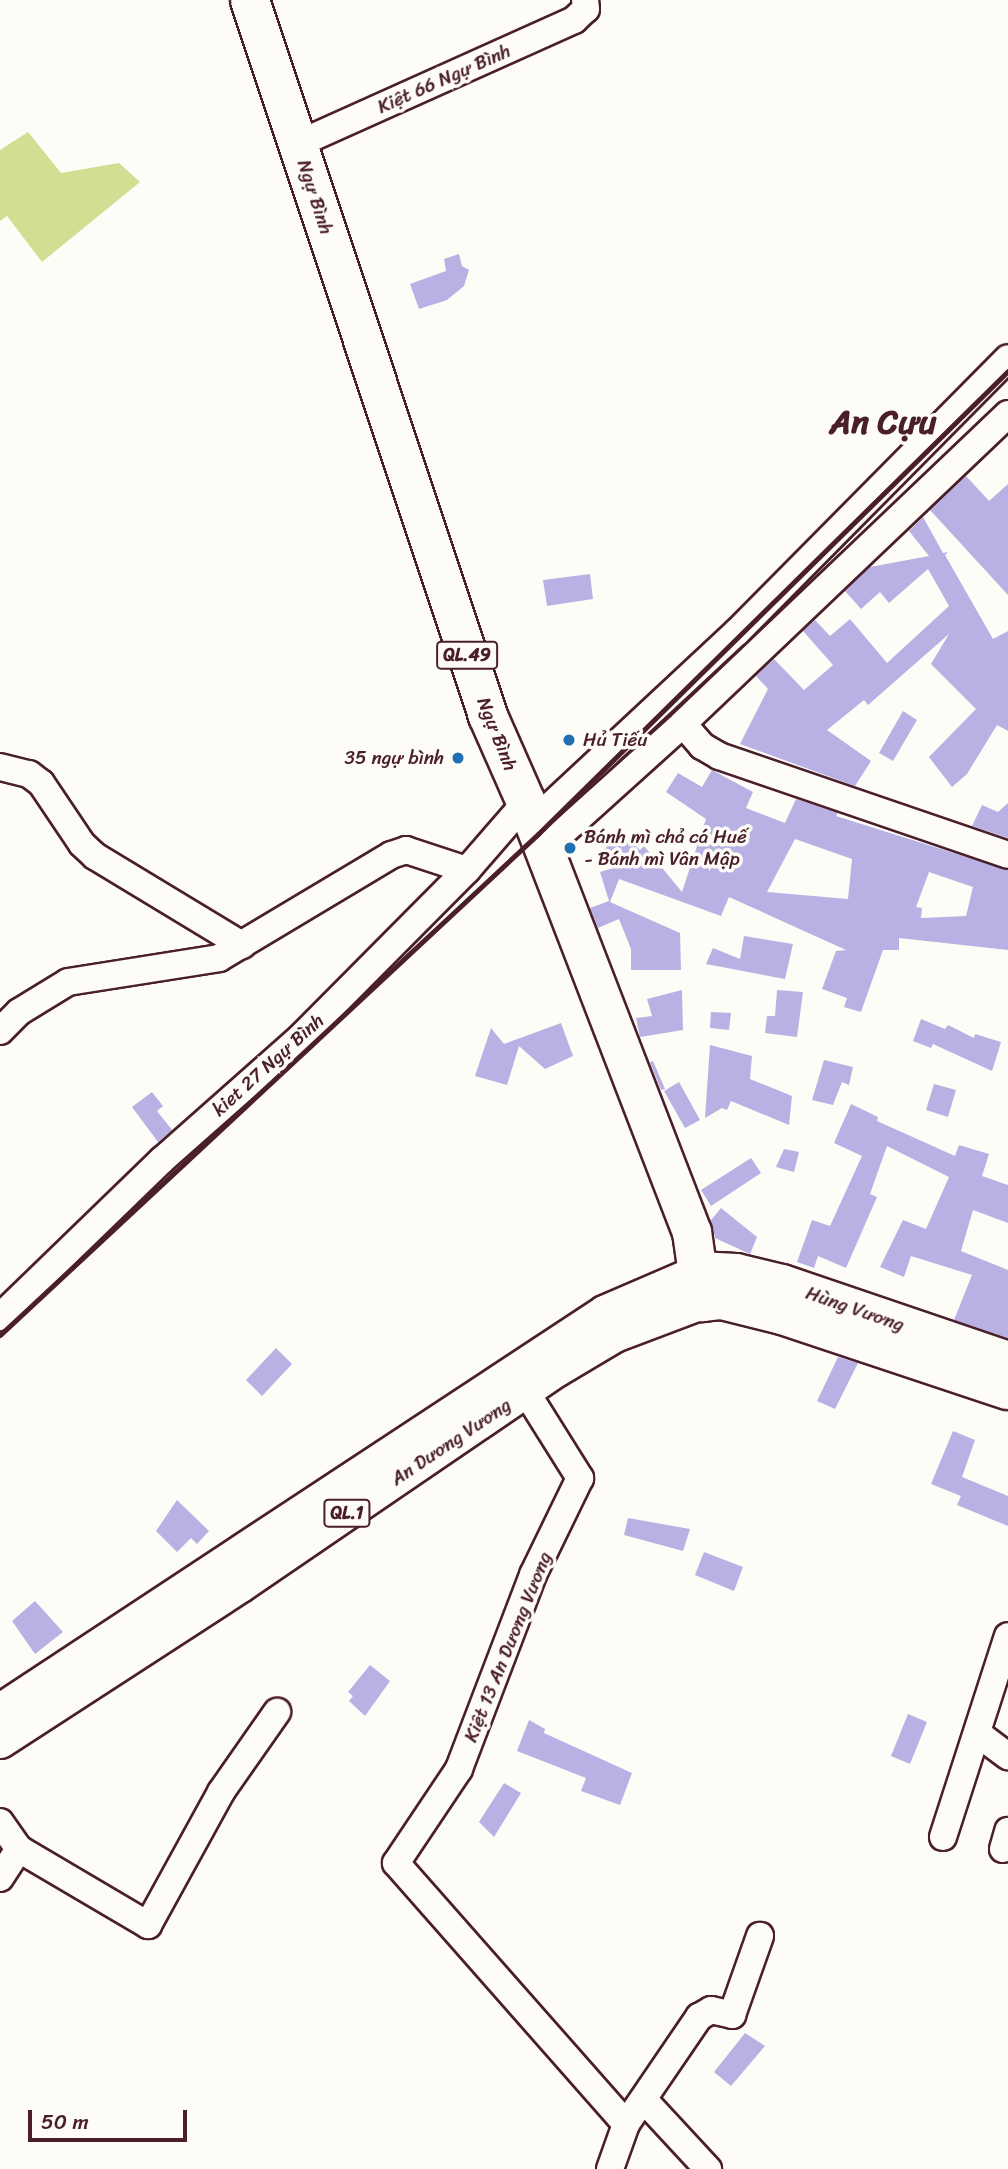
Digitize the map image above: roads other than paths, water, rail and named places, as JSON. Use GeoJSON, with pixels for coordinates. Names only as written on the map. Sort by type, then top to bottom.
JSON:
{"type":"FeatureCollection","features":[{"type":"Feature","properties":{"kind":"highway","name":"Ngự Bình"},"geometry":{"type":"LineString","coordinates":[[250,0],[488,716],[534,824],[692,1231],[700,1287]]}},
{"type":"Feature","properties":{"kind":"highway","name":"Hùng Vương"},"geometry":{"type":"LineString","coordinates":[[700,1287],[736,1273],[782,1284],[1008,1361]]}},
{"type":"Feature","properties":{"kind":"highway","name":"Hùng Vương"},"geometry":{"type":"LineString","coordinates":[[700,1287],[722,1300],[782,1315],[1008,1390]]}},
{"type":"Feature","properties":{"kind":"main road","name":"An Dương Vương"},"geometry":{"type":"LineString","coordinates":[[0,1710],[47,1694],[614,1335],[700,1287]]}},
{"type":"Feature","properties":{"kind":"main road","name":"An Dương Vương"},"geometry":{"type":"LineString","coordinates":[[0,1741],[47,1694],[604,1312],[700,1287]]}},
{"type":"Feature","properties":{"kind":"street","name":"Kiệt 66 Ngự Bình"},"geometry":{"type":"LineString","coordinates":[[298,144],[574,20],[585,4]]}},
{"type":"Feature","properties":{"kind":"street"},"geometry":{"type":"LineString","coordinates":[[534,824],[737,632],[1008,358]]}},
{"type":"Feature","properties":{"kind":"street"},"geometry":{"type":"LineString","coordinates":[[534,824],[683,724],[1008,414]]}},
{"type":"Feature","properties":{"kind":"street"},"geometry":{"type":"LineString","coordinates":[[683,724],[702,746],[719,756],[1008,855]]}},
{"type":"Feature","properties":{"kind":"street"},"geometry":{"type":"LineString","coordinates":[[0,767],[29,774],[41,783],[82,844],[95,856],[242,945]]}},
{"type":"Feature","properties":{"kind":"street","name":"kiet 27 Ngự Bình"},"geometry":{"type":"LineString","coordinates":[[0,1317],[162,1160],[302,1036],[467,870],[534,824]]}},
{"type":"Feature","properties":{"kind":"street"},"geometry":{"type":"LineString","coordinates":[[0,1031],[19,1012],[68,982],[219,958],[391,855],[406,850],[467,870]]}},
{"type":"Feature","properties":{"kind":"street","name":"Kiệt 13 An Dương Vương"},"geometry":{"type":"LineString","coordinates":[[526,1392],[580,1478],[533,1575],[459,1769],[396,1863],[626,2124]]}},
{"type":"Feature","properties":{"kind":"street"},"geometry":{"type":"LineString","coordinates":[[943,1837],[1008,1636]]}},
{"type":"Feature","properties":{"kind":"street"},"geometry":{"type":"LineString","coordinates":[[0,1822],[19,1849],[148,1925],[220,1792],[277,1712]]}},
{"type":"Feature","properties":{"kind":"street"},"geometry":{"type":"LineString","coordinates":[[977,1733],[1008,1756]]}},
{"type":"Feature","properties":{"kind":"street"},"geometry":{"type":"LineString","coordinates":[[0,1878],[19,1849]]}},
{"type":"Feature","properties":{"kind":"street"},"geometry":{"type":"LineString","coordinates":[[610,2169],[626,2124],[645,2101],[702,2014],[711,2010],[732,2015],[760,1936]]}},
{"type":"Feature","properties":{"kind":"street"},"geometry":{"type":"LineString","coordinates":[[645,2101],[708,2169]]}},
{"type":"Feature","properties":{"kind":"railway"},"geometry":{"type":"LineString","coordinates":[[0,1335],[538,834],[1008,371]]}},
{"type":"Feature","properties":{"kind":"place","name":"Hủ Tiếu"},"geometry":{"type":"Point","coordinates":[569,740]}},
{"type":"Feature","properties":{"kind":"place","name":"35 ngự bình"},"geometry":{"type":"Point","coordinates":[458,758]}},
{"type":"Feature","properties":{"kind":"place","name":"Bánh mì chả cá Huế - Bánh mì Vân Mập"},"geometry":{"type":"Point","coordinates":[570,848]}},
{"type":"Feature","properties":{"kind":"district","name":"An Cựu"},"geometry":{"type":"Point","coordinates":[883,423]}}]}
